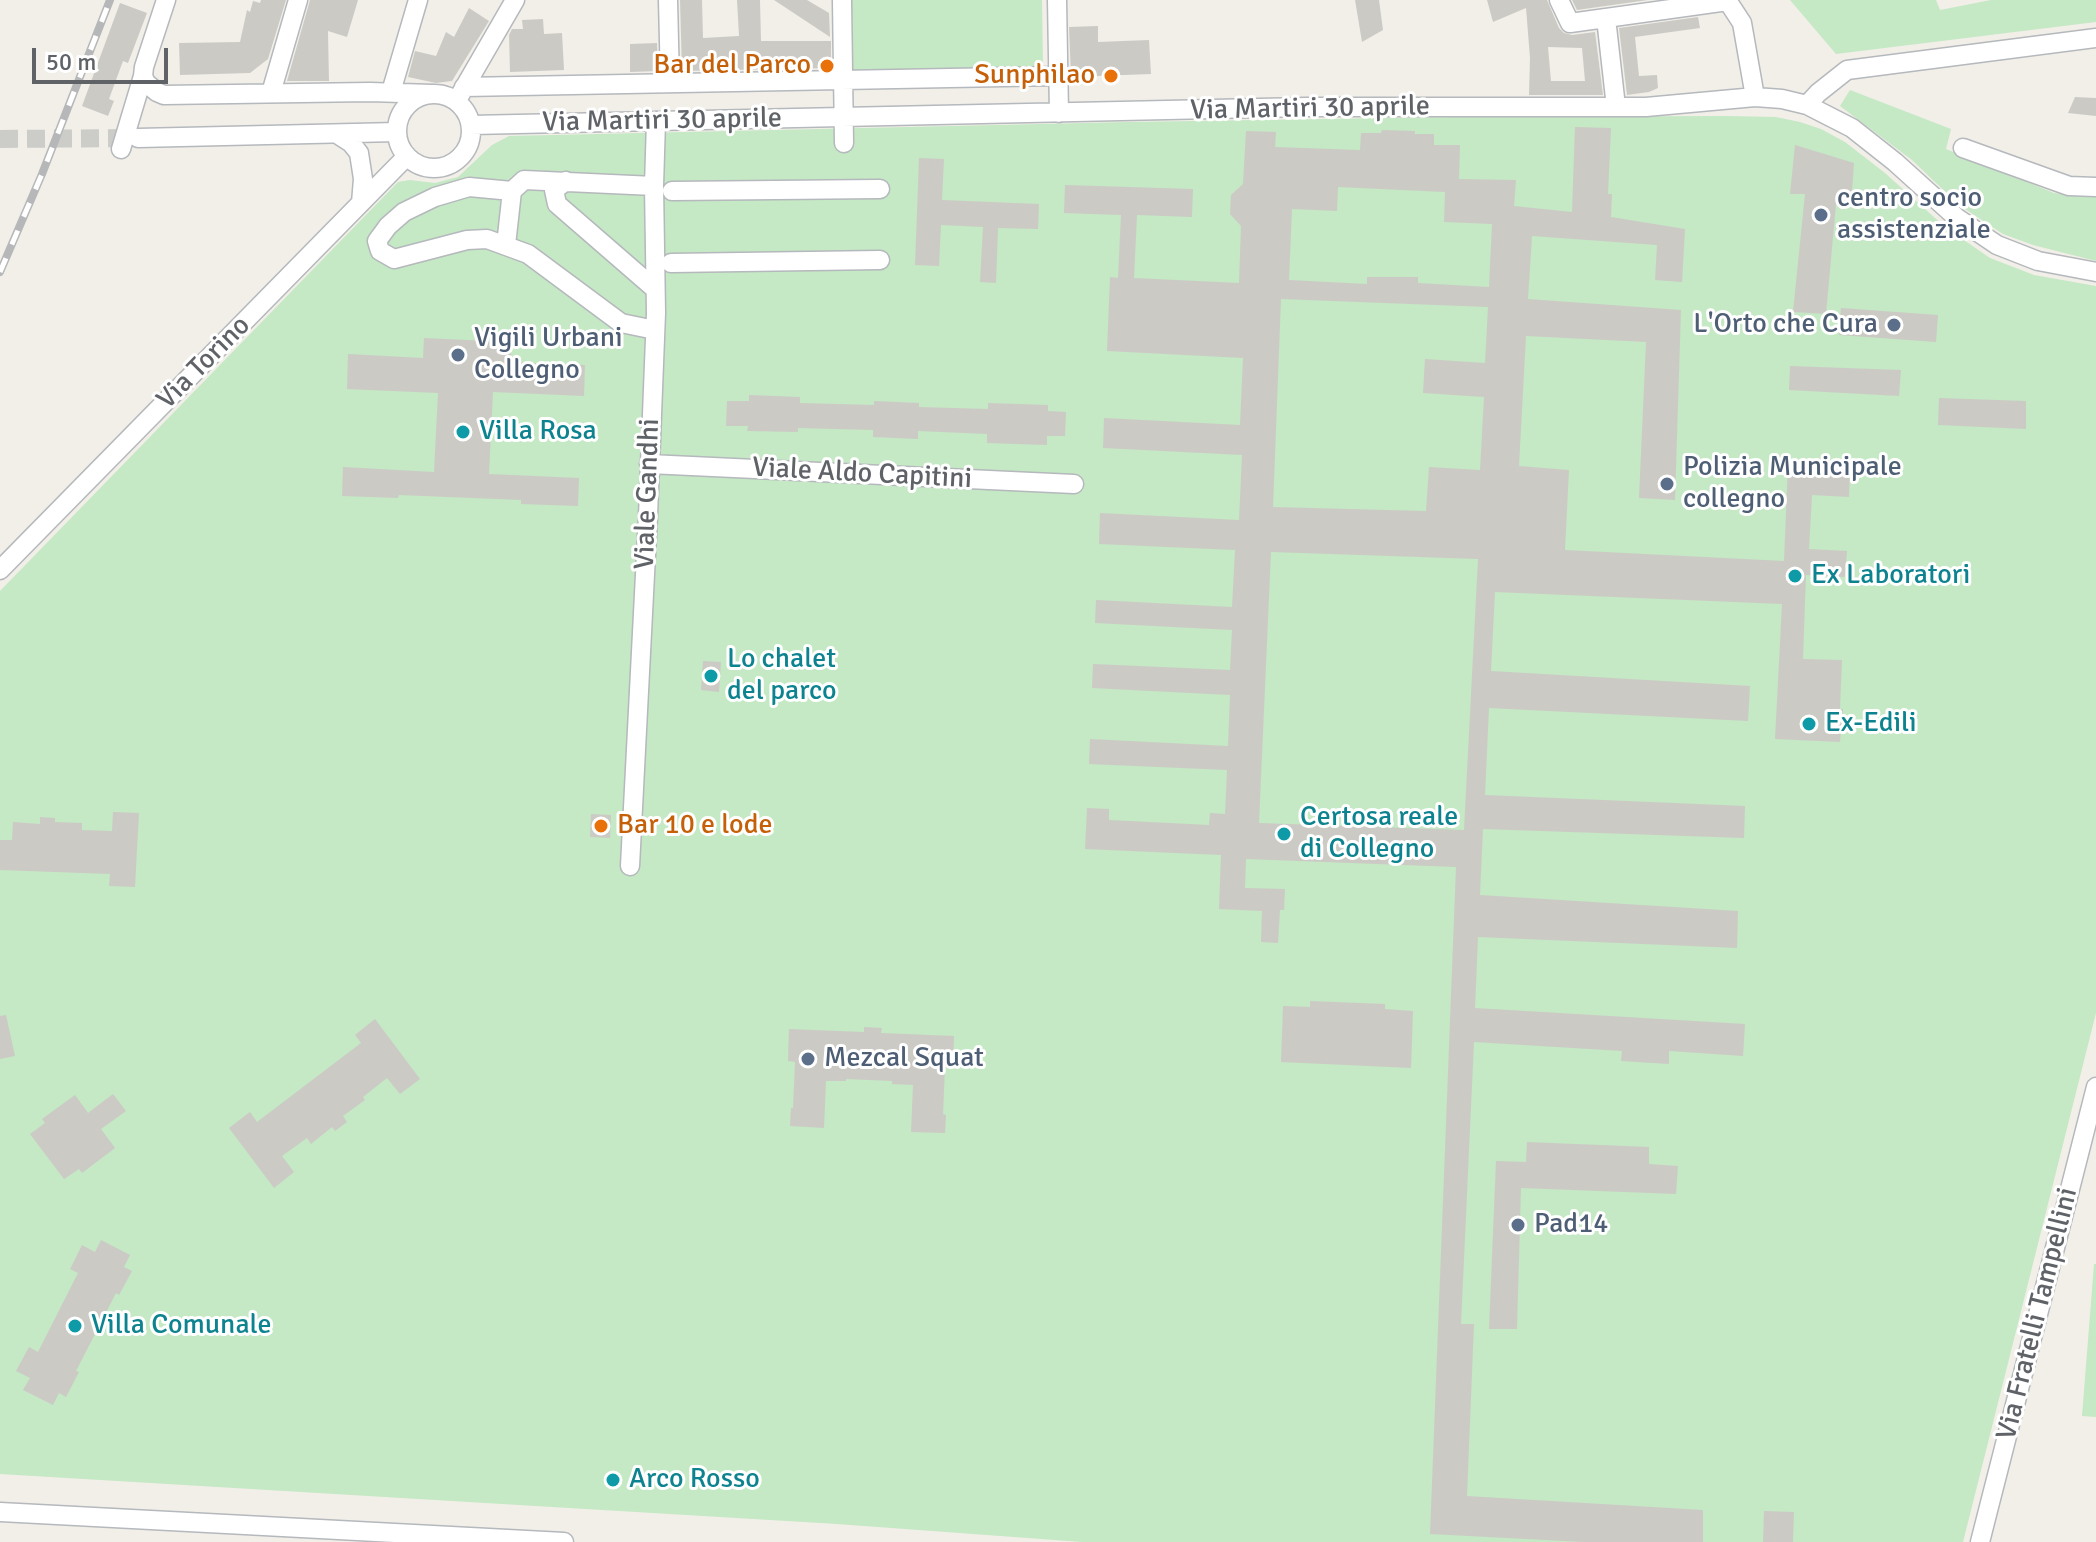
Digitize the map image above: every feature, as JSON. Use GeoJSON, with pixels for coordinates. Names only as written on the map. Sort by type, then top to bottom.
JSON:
{"type":"FeatureCollection","features":[{"type":"Feature","properties":{"kind":"street"},"geometry":{"type":"LineString","coordinates":[[121,149],[145,80],[144,67],[166,0]]}},
{"type":"Feature","properties":{"kind":"street"},"geometry":{"type":"LineString","coordinates":[[271,93],[298,0]]}},
{"type":"Feature","properties":{"kind":"street"},"geometry":{"type":"LineString","coordinates":[[391,92],[418,0]]}},
{"type":"Feature","properties":{"kind":"street"},"geometry":{"type":"LineString","coordinates":[[432,94],[418,97],[407,106],[399,118],[397,132],[407,156],[418,165],[432,168],[458,160],[467,149],[471,125],[460,94],[515,0]]}},
{"type":"Feature","properties":{"kind":"street"},"geometry":{"type":"LineString","coordinates":[[668,0],[670,83]]}},
{"type":"Feature","properties":{"kind":"street"},"geometry":{"type":"LineString","coordinates":[[842,0],[844,143]]}},
{"type":"Feature","properties":{"kind":"street"},"geometry":{"type":"LineString","coordinates":[[1057,0],[1059,113]]}},
{"type":"Feature","properties":{"kind":"street"},"geometry":{"type":"LineString","coordinates":[[1559,0],[1570,23],[1728,0],[1742,23],[1755,97]]}},
{"type":"Feature","properties":{"kind":"street"},"geometry":{"type":"LineString","coordinates":[[1606,18],[1616,107]]}},
{"type":"Feature","properties":{"kind":"street"},"geometry":{"type":"LineString","coordinates":[[1807,105],[1847,70],[2096,38]]}},
{"type":"Feature","properties":{"kind":"street","name":"Via Martiri 30 aprile"},"geometry":{"type":"LineString","coordinates":[[460,94],[670,83],[1058,76]]}},
{"type":"Feature","properties":{"kind":"street"},"geometry":{"type":"LineString","coordinates":[[145,80],[164,95],[460,94]]}},
{"type":"Feature","properties":{"kind":"street","name":"Via Martiri 30 aprile"},"geometry":{"type":"LineString","coordinates":[[471,125],[1306,107],[1646,107],[1755,97],[1782,99],[1807,105],[1852,128],[1957,218],[1997,245],[2038,261],[2096,272]]}},
{"type":"Feature","properties":{"kind":"street","name":"Viale Gandhi"},"geometry":{"type":"LineString","coordinates":[[630,866],[655,289],[663,188],[656,121]]}},
{"type":"Feature","properties":{"kind":"street"},"geometry":{"type":"LineString","coordinates":[[138,138],[397,132]]}},
{"type":"Feature","properties":{"kind":"street"},"geometry":{"type":"LineString","coordinates":[[336,134],[351,143],[359,153],[363,179],[361,203]]}},
{"type":"Feature","properties":{"kind":"street"},"geometry":{"type":"LineString","coordinates":[[1963,148],[2069,186],[2096,187]]}},
{"type":"Feature","properties":{"kind":"street","name":"Via Torino"},"geometry":{"type":"LineString","coordinates":[[0,570],[407,156]]}},
{"type":"Feature","properties":{"kind":"street"},"geometry":{"type":"LineString","coordinates":[[506,245],[512,191],[524,180],[663,188],[880,189]]}},
{"type":"Feature","properties":{"kind":"street"},"geometry":{"type":"LineString","coordinates":[[566,181],[554,190],[557,204],[655,289]]}},
{"type":"Feature","properties":{"kind":"street"},"geometry":{"type":"LineString","coordinates":[[512,191],[469,187],[435,197],[404,212],[388,226],[377,241],[380,251],[394,259],[467,240],[487,239],[528,254],[621,323],[655,330]]}},
{"type":"Feature","properties":{"kind":"street"},"geometry":{"type":"LineString","coordinates":[[671,263],[880,260]]}},
{"type":"Feature","properties":{"kind":"street","name":"Viale Aldo Capitini"},"geometry":{"type":"LineString","coordinates":[[649,464],[1074,484]]}},
{"type":"Feature","properties":{"kind":"street","name":"Via Fratelli Tampellini"},"geometry":{"type":"LineString","coordinates":[[1980,1542],[2096,1087]]}},
{"type":"Feature","properties":{"kind":"street"},"geometry":{"type":"LineString","coordinates":[[0,1512],[391,1537],[564,1542]]}},
{"type":"Feature","properties":{"kind":"green space"},"geometry":{"type":"Polygon","coordinates":[[[851,0],[1042,0],[1043,68],[853,71],[851,0]]]}},
{"type":"Feature","properties":{"kind":"green space"},"geometry":{"type":"Polygon","coordinates":[[[1790,0],[1936,0],[1940,10],[1991,0],[2096,0],[2096,22],[1836,54],[1790,0]]]}},
{"type":"Feature","properties":{"kind":"green space"},"geometry":{"type":"Polygon","coordinates":[[[1850,90],[1951,129],[1946,149],[2054,193],[2096,197],[2096,261],[2003,234],[1959,205],[1912,160],[1840,106],[1850,90]]]}},
{"type":"Feature","properties":{"kind":"green space"},"geometry":{"type":"Polygon","coordinates":[[[1776,117],[1821,129],[1845,142],[1945,227],[1990,258],[2034,275],[2096,286],[2096,1013],[1963,1542],[1082,1542],[837,1524],[0,1474],[0,591],[398,182],[435,183],[458,177],[492,145],[509,136],[1128,122],[1776,117]]]}},
{"type":"Feature","properties":{"kind":"green space"},"geometry":{"type":"Polygon","coordinates":[[[2096,1264],[2096,1417],[2082,1416],[2096,1264]]]}},
{"type":"Feature","properties":{"kind":"building"},"geometry":{"type":"Polygon","coordinates":[[[261,0],[286,0],[268,59],[250,73],[180,75],[179,43],[240,42],[247,10],[250,12],[253,1],[260,3],[261,0]]]}},
{"type":"Feature","properties":{"kind":"building"},"geometry":{"type":"Polygon","coordinates":[[[310,0],[358,0],[347,37],[328,31],[329,81],[287,81],[310,0]]]}},
{"type":"Feature","properties":{"kind":"building"},"geometry":{"type":"Polygon","coordinates":[[[680,0],[702,0],[703,38],[739,36],[737,0],[760,0],[761,41],[831,41],[831,68],[682,71],[680,0]]]}},
{"type":"Feature","properties":{"kind":"building"},"geometry":{"type":"Polygon","coordinates":[[[774,0],[807,0],[829,13],[830,37],[774,0]]]}},
{"type":"Feature","properties":{"kind":"building"},"geometry":{"type":"Polygon","coordinates":[[[1355,0],[1379,0],[1383,30],[1362,42],[1355,0]]]}},
{"type":"Feature","properties":{"kind":"building"},"geometry":{"type":"Polygon","coordinates":[[[1487,0],[1547,0],[1564,33],[1595,32],[1603,95],[1529,95],[1526,8],[1493,22],[1487,0]],[[1548,47],[1551,81],[1585,81],[1582,48],[1548,47]]]}},
{"type":"Feature","properties":{"kind":"building"},"geometry":{"type":"Polygon","coordinates":[[[1572,0],[1648,0],[1577,10],[1572,0]]]}},
{"type":"Feature","properties":{"kind":"building"},"geometry":{"type":"Polygon","coordinates":[[[120,3],[147,13],[128,63],[123,61],[109,99],[114,101],[108,116],[82,106],[120,3]]]}},
{"type":"Feature","properties":{"kind":"building"},"geometry":{"type":"Polygon","coordinates":[[[469,8],[489,21],[452,81],[436,83],[408,77],[415,51],[436,56],[446,32],[454,37],[469,8]]]}},
{"type":"Feature","properties":{"kind":"building"},"geometry":{"type":"Polygon","coordinates":[[[1698,17],[1700,28],[1635,37],[1639,76],[1657,75],[1658,88],[1627,95],[1619,28],[1698,17]]]}},
{"type":"Feature","properties":{"kind":"building"},"geometry":{"type":"Polygon","coordinates":[[[543,19],[544,34],[562,33],[564,70],[510,72],[509,35],[512,29],[523,29],[522,20],[543,19]]]}},
{"type":"Feature","properties":{"kind":"building"},"geometry":{"type":"Polygon","coordinates":[[[1098,26],[1098,42],[1149,40],[1151,74],[1071,77],[1069,27],[1098,26]]]}},
{"type":"Feature","properties":{"kind":"building"},"geometry":{"type":"Polygon","coordinates":[[[657,43],[658,71],[630,72],[630,44],[657,43]]]}},
{"type":"Feature","properties":{"kind":"building"},"geometry":{"type":"Polygon","coordinates":[[[2075,97],[2096,98],[2096,116],[2068,113],[2075,97]]]}},
{"type":"Feature","properties":{"kind":"building","name":"Certosa reale di Collegno"},"geometry":{"type":"Polygon","coordinates":[[[1575,127],[1611,128],[1608,194],[1612,194],[1611,217],[1685,229],[1682,282],[1655,280],[1657,245],[1532,236],[1528,299],[1681,310],[1675,500],[1639,498],[1646,342],[1526,336],[1519,466],[1569,470],[1565,550],[1784,561],[1788,465],[1850,469],[1849,497],[1812,495],[1809,549],[1847,551],[1845,577],[1806,575],[1803,659],[1842,660],[1840,742],[1775,739],[1782,604],[1495,592],[1491,671],[1750,686],[1748,721],[1489,708],[1485,795],[1745,806],[1744,838],[1483,829],[1480,895],[1738,911],[1737,948],[1478,937],[1475,1008],[1745,1024],[1743,1056],[1669,1051],[1669,1064],[1621,1061],[1622,1051],[1474,1042],[1461,1324],[1474,1324],[1467,1496],[1703,1510],[1703,1542],[1584,1542],[1430,1534],[1456,867],[1246,859],[1245,888],[1285,889],[1278,943],[1261,942],[1262,911],[1219,909],[1221,855],[1085,849],[1087,808],[1109,809],[1109,820],[1209,825],[1210,813],[1225,814],[1227,770],[1089,764],[1090,739],[1228,746],[1230,695],[1092,688],[1093,664],[1230,670],[1232,630],[1095,623],[1096,600],[1232,607],[1235,550],[1099,544],[1100,513],[1239,520],[1242,455],[1103,448],[1104,418],[1240,425],[1243,358],[1107,351],[1110,277],[1118,278],[1121,215],[1064,213],[1065,185],[1193,189],[1192,217],[1137,215],[1134,278],[1239,283],[1241,226],[1230,214],[1231,195],[1243,184],[1246,131],[1276,132],[1275,147],[1360,150],[1361,133],[1381,133],[1382,130],[1434,134],[1434,145],[1460,145],[1459,179],[1516,180],[1514,206],[1572,212],[1575,127]],[[1338,187],[1337,211],[1292,209],[1289,280],[1367,284],[1367,277],[1418,277],[1418,283],[1489,287],[1492,224],[1444,222],[1445,192],[1338,187]],[[1281,299],[1273,507],[1426,511],[1429,467],[1480,470],[1484,397],[1423,393],[1425,359],[1485,363],[1488,307],[1281,299]],[[1271,552],[1259,823],[1464,830],[1478,559],[1271,552]]]}},
{"type":"Feature","properties":{"kind":"building"},"geometry":{"type":"Polygon","coordinates":[[[1795,145],[1854,163],[1851,206],[1836,204],[1826,314],[1793,312],[1805,194],[1790,194],[1795,145]]]}},
{"type":"Feature","properties":{"kind":"building"},"geometry":{"type":"Polygon","coordinates":[[[919,158],[944,159],[942,200],[1039,204],[1038,229],[998,228],[996,283],[980,282],[983,227],[941,225],[939,266],[915,265],[919,158]]]}},
{"type":"Feature","properties":{"kind":"building"},"geometry":{"type":"Polygon","coordinates":[[[1841,308],[1938,315],[1936,342],[1839,335],[1841,308]]]}},
{"type":"Feature","properties":{"kind":"building","name":"Villa Rosa"},"geometry":{"type":"Polygon","coordinates":[[[424,338],[511,342],[511,362],[585,365],[584,396],[493,392],[489,474],[579,478],[578,506],[521,504],[521,500],[342,496],[343,467],[434,472],[438,393],[347,389],[348,354],[423,358],[424,338]]]}},
{"type":"Feature","properties":{"kind":"building"},"geometry":{"type":"Polygon","coordinates":[[[1790,366],[1901,370],[1899,396],[1789,390],[1790,366]]]}},
{"type":"Feature","properties":{"kind":"building"},"geometry":{"type":"Polygon","coordinates":[[[749,395],[800,397],[800,403],[874,405],[874,401],[919,403],[919,407],[988,409],[988,403],[1048,405],[1048,411],[1066,412],[1065,436],[1047,436],[1047,445],[987,443],[987,434],[918,431],[918,439],[873,437],[873,430],[798,428],[798,432],[747,431],[748,426],[726,426],[727,401],[749,401],[749,395]]]}},
{"type":"Feature","properties":{"kind":"building"},"geometry":{"type":"Polygon","coordinates":[[[1939,398],[2026,401],[2026,429],[1938,425],[1939,398]]]}},
{"type":"Feature","properties":{"kind":"building","name":"Lo chalet del parco"},"geometry":{"type":"Polygon","coordinates":[[[703,661],[721,662],[719,692],[701,690],[703,661]]]}},
{"type":"Feature","properties":{"kind":"building"},"geometry":{"type":"Polygon","coordinates":[[[113,812],[139,813],[135,887],[109,886],[110,874],[0,870],[0,840],[12,840],[13,822],[40,824],[40,817],[55,818],[55,822],[82,823],[82,830],[112,831],[113,812]]]}},
{"type":"Feature","properties":{"kind":"building","name":"Bar 10 e lode"},"geometry":{"type":"Polygon","coordinates":[[[591,814],[611,815],[610,838],[590,837],[591,814]]]}},
{"type":"Feature","properties":{"kind":"building"},"geometry":{"type":"Polygon","coordinates":[[[1310,1001],[1385,1004],[1385,1009],[1413,1011],[1411,1068],[1281,1062],[1283,1006],[1310,1007],[1310,1001]]]}},
{"type":"Feature","properties":{"kind":"building"},"geometry":{"type":"Polygon","coordinates":[[[6,1015],[15,1056],[0,1059],[0,1016],[6,1015]]]}},
{"type":"Feature","properties":{"kind":"building"},"geometry":{"type":"Polygon","coordinates":[[[375,1019],[420,1079],[400,1094],[387,1078],[343,1116],[347,1122],[335,1131],[332,1127],[311,1144],[307,1138],[282,1156],[294,1172],[274,1188],[229,1128],[250,1112],[257,1122],[361,1043],[355,1035],[375,1019]]]}},
{"type":"Feature","properties":{"kind":"building"},"geometry":{"type":"Polygon","coordinates":[[[864,1027],[882,1028],[881,1033],[954,1036],[953,1068],[945,1068],[945,1133],[911,1132],[913,1085],[892,1084],[892,1081],[826,1081],[824,1128],[790,1126],[795,1062],[788,1061],[789,1029],[864,1032],[864,1027]]]}},
{"type":"Feature","properties":{"kind":"building"},"geometry":{"type":"Polygon","coordinates":[[[113,1094],[126,1111],[101,1129],[115,1148],[82,1173],[79,1169],[64,1179],[30,1134],[45,1123],[42,1119],[75,1095],[88,1113],[113,1094]]]}},
{"type":"Feature","properties":{"kind":"building"},"geometry":{"type":"Polygon","coordinates":[[[1527,1142],[1649,1147],[1649,1164],[1678,1166],[1676,1194],[1521,1188],[1517,1329],[1489,1329],[1496,1161],[1526,1162],[1527,1142]]]}},
{"type":"Feature","properties":{"kind":"building","name":"Villa Comunale"},"geometry":{"type":"Polygon","coordinates":[[[101,1240],[130,1255],[124,1267],[132,1271],[119,1295],[116,1293],[66,1397],[59,1393],[53,1405],[23,1390],[30,1378],[16,1371],[29,1347],[38,1352],[78,1273],[70,1269],[82,1245],[95,1252],[101,1240]]]}},
{"type":"Feature","properties":{"kind":"building"},"geometry":{"type":"Polygon","coordinates":[[[1764,1511],[1794,1512],[1793,1542],[1763,1542],[1764,1511]]]}},
{"type":"Feature","properties":{"kind":"tunnel"},"geometry":{"type":"LineString","coordinates":[[0,139],[138,138]]}},
{"type":"Feature","properties":{"kind":"railway"},"geometry":{"type":"LineString","coordinates":[[0,272],[110,0]]}},
{"type":"Feature","properties":{"kind":"place","name":"Bar del Parco"},"geometry":{"type":"Point","coordinates":[827,66]}},
{"type":"Feature","properties":{"kind":"place","name":"Sunphilao"},"geometry":{"type":"Point","coordinates":[1111,76]}},
{"type":"Feature","properties":{"kind":"place","name":"centro socio assistenziale"},"geometry":{"type":"Point","coordinates":[1821,215]}},
{"type":"Feature","properties":{"kind":"place","name":"L'Orto che Cura"},"geometry":{"type":"Point","coordinates":[1894,325]}},
{"type":"Feature","properties":{"kind":"place","name":"Vigili Urbani Collegno"},"geometry":{"type":"Point","coordinates":[458,355]}},
{"type":"Feature","properties":{"kind":"place","name":"Villa Rosa"},"geometry":{"type":"Point","coordinates":[463,432]}},
{"type":"Feature","properties":{"kind":"place","name":"Polizia Municipale collegno"},"geometry":{"type":"Point","coordinates":[1667,484]}},
{"type":"Feature","properties":{"kind":"place","name":"Ex Laboratori"},"geometry":{"type":"Point","coordinates":[1795,576]}},
{"type":"Feature","properties":{"kind":"place","name":"Lo chalet del parco"},"geometry":{"type":"Point","coordinates":[711,676]}},
{"type":"Feature","properties":{"kind":"place","name":"Ex-Edili"},"geometry":{"type":"Point","coordinates":[1809,724]}},
{"type":"Feature","properties":{"kind":"place","name":"Bar 10 e lode"},"geometry":{"type":"Point","coordinates":[601,826]}},
{"type":"Feature","properties":{"kind":"place","name":"Certosa reale di Collegno"},"geometry":{"type":"Point","coordinates":[1284,834]}},
{"type":"Feature","properties":{"kind":"place","name":"Mezcal Squat"},"geometry":{"type":"Point","coordinates":[808,1059]}},
{"type":"Feature","properties":{"kind":"place","name":"Pad14"},"geometry":{"type":"Point","coordinates":[1518,1225]}},
{"type":"Feature","properties":{"kind":"place","name":"Villa Comunale"},"geometry":{"type":"Point","coordinates":[75,1326]}},
{"type":"Feature","properties":{"kind":"place","name":"Arco Rosso"},"geometry":{"type":"Point","coordinates":[613,1480]}}]}
